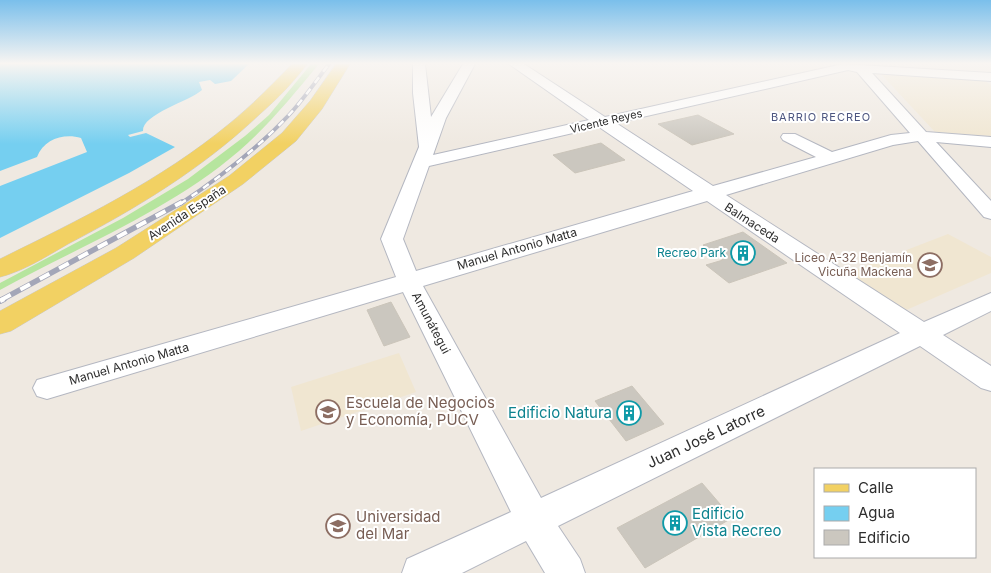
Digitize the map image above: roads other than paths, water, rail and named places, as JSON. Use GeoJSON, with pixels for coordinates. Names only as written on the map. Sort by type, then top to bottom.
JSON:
{"type":"FeatureCollection","features":[{"type":"Feature","properties":{"kind":"main road"},"geometry":{"type":"LineString","coordinates":[[0,269],[69,235],[129,202],[191,164],[246,121],[275,91]]}},
{"type":"Feature","properties":{"kind":"main road","name":"Avenida España"},"geometry":{"type":"LineString","coordinates":[[0,324],[125,253],[214,196],[252,169],[289,136],[316,105],[325,91]]}},
{"type":"Feature","properties":{"kind":"street"},"geometry":{"type":"LineString","coordinates":[[420,91],[425,155]]}},
{"type":"Feature","properties":{"kind":"street","name":"Amunátegui"},"geometry":{"type":"LineString","coordinates":[[454,91],[438,118],[392,239],[409,281],[533,519],[566,573]]}},
{"type":"Feature","properties":{"kind":"street","name":"Balmaceda"},"geometry":{"type":"LineString","coordinates":[[554,91],[991,380]]}},
{"type":"Feature","properties":{"kind":"street","name":"Vicente Reyes"},"geometry":{"type":"LineString","coordinates":[[425,155],[600,123],[747,91]]}},
{"type":"Feature","properties":{"kind":"street"},"geometry":{"type":"LineString","coordinates":[[878,91],[922,136],[991,213]]}},
{"type":"Feature","properties":{"kind":"street","name":"Manuel Antonio Matta"},"geometry":{"type":"LineString","coordinates":[[48,388],[890,140],[922,136],[991,142]]}},
{"type":"Feature","properties":{"kind":"street"},"geometry":{"type":"LineString","coordinates":[[789,137],[832,158]]}},
{"type":"Feature","properties":{"kind":"street","name":"Juan José Latorre"},"geometry":{"type":"LineString","coordinates":[[421,573],[991,301]]}},
{"type":"Feature","properties":{"kind":"water"},"geometry":{"type":"Polygon","coordinates":[[[0,91],[201,91],[158,113],[145,125],[143,131],[128,135],[130,137],[146,133],[175,147],[129,173],[0,238],[0,186],[87,152],[81,138],[61,137],[44,146],[37,157],[0,171],[0,91]]]}},
{"type":"Feature","properties":{"kind":"railway"},"geometry":{"type":"LineString","coordinates":[[180,204],[223,174],[250,152],[294,110],[309,91]]}},
{"type":"Feature","properties":{"kind":"railway"},"geometry":{"type":"LineString","coordinates":[[1,300],[182,202]]}},
{"type":"Feature","properties":{"kind":"railway"},"geometry":{"type":"LineString","coordinates":[[0,301],[4,299]]}},
{"type":"Feature","properties":{"kind":"place","name":"Recreo Park"},"geometry":{"type":"Point","coordinates":[743,253]}},
{"type":"Feature","properties":{"kind":"place","name":"Liceo A-32 Benjamín Vicuña Mackena"},"geometry":{"type":"Point","coordinates":[930,265]}},
{"type":"Feature","properties":{"kind":"place","name":"Escuela de Negocios y Economía, PUCV"},"geometry":{"type":"Point","coordinates":[328,412]}},
{"type":"Feature","properties":{"kind":"place","name":"Edificio Natura"},"geometry":{"type":"Point","coordinates":[629,413]}},
{"type":"Feature","properties":{"kind":"place","name":"Edificio Vista Recreo"},"geometry":{"type":"Point","coordinates":[675,523]}},
{"type":"Feature","properties":{"kind":"place","name":"Universidad del Mar"},"geometry":{"type":"Point","coordinates":[338,526]}},
{"type":"Feature","properties":{"kind":"district","name":"BARRIO RECREO"},"geometry":{"type":"Point","coordinates":[821,117]}}]}
